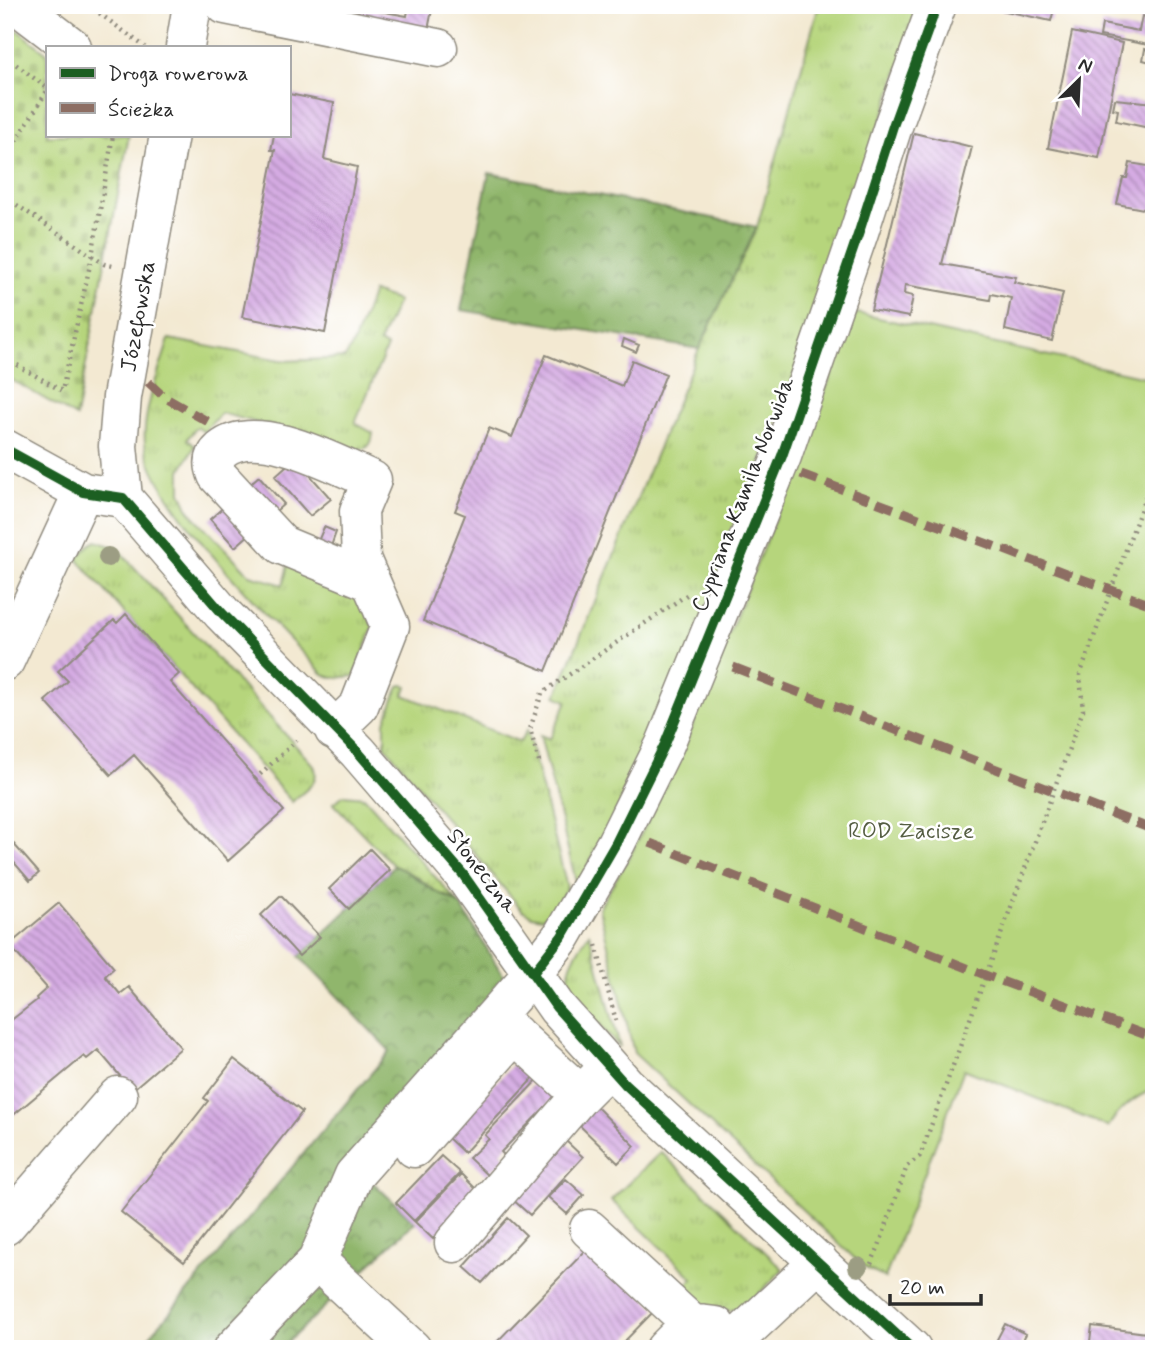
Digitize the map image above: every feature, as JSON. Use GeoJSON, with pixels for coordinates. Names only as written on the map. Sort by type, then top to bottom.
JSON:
{"type":"FeatureCollection","features":[{"type":"Feature","properties":{"kind":"street"},"geometry":{"type":"LineString","coordinates":[[17,5],[71,46]]}},
{"type":"Feature","properties":{"kind":"street"},"geometry":{"type":"LineString","coordinates":[[185,46],[192,5]]}},
{"type":"Feature","properties":{"kind":"street"},"geometry":{"type":"LineString","coordinates":[[225,5],[438,48]]}},
{"type":"Feature","properties":{"kind":"street","name":"Cypriana Kamila Norwida"},"geometry":{"type":"LineString","coordinates":[[317,1261],[354,1175],[365,1163],[385,1181],[505,1025],[533,973],[562,936],[616,843],[675,720],[782,456],[859,232],[892,125],[937,5]]}},
{"type":"Feature","properties":{"kind":"street","name":"Józefowska"},"geometry":{"type":"LineString","coordinates":[[123,498],[118,446],[122,397],[169,136]]}},
{"type":"Feature","properties":{"kind":"street"},"geometry":{"type":"LineString","coordinates":[[334,730],[359,706],[390,626],[371,582],[361,559],[359,511],[372,480],[273,441],[256,439],[235,443],[220,451],[215,457],[217,475],[282,545],[371,582]]}},
{"type":"Feature","properties":{"kind":"street"},"geometry":{"type":"LineString","coordinates":[[5,449],[83,492],[123,498]]}},
{"type":"Feature","properties":{"kind":"street"},"geometry":{"type":"LineString","coordinates":[[5,661],[83,492]]}},
{"type":"Feature","properties":{"kind":"street","name":"Słoneczna"},"geometry":{"type":"LineString","coordinates":[[123,498],[222,612],[358,752],[462,873],[557,1009],[614,1050],[819,1262],[912,1349]]}},
{"type":"Feature","properties":{"kind":"street"},"geometry":{"type":"LineString","coordinates":[[505,1025],[581,1095]]}},
{"type":"Feature","properties":{"kind":"street"},"geometry":{"type":"LineString","coordinates":[[454,1243],[581,1095],[614,1050]]}},
{"type":"Feature","properties":{"kind":"street"},"geometry":{"type":"LineString","coordinates":[[5,1226],[118,1096]]}},
{"type":"Feature","properties":{"kind":"street"},"geometry":{"type":"LineString","coordinates":[[589,1229],[678,1336],[738,1339],[819,1262]]}},
{"type":"Feature","properties":{"kind":"street"},"geometry":{"type":"LineString","coordinates":[[233,1349],[317,1261],[412,1349]]}},
{"type":"Feature","properties":{"kind":"path"},"geometry":{"type":"LineString","coordinates":[[88,5],[144,46]]}},
{"type":"Feature","properties":{"kind":"path"},"geometry":{"type":"LineString","coordinates":[[5,56],[46,88]]}},
{"type":"Feature","properties":{"kind":"path"},"geometry":{"type":"LineString","coordinates":[[5,159],[46,91]]}},
{"type":"Feature","properties":{"kind":"path"},"geometry":{"type":"LineString","coordinates":[[5,358],[62,391],[92,256],[113,136]]}},
{"type":"Feature","properties":{"kind":"path"},"geometry":{"type":"LineString","coordinates":[[5,197],[104,264]]}},
{"type":"Feature","properties":{"kind":"path"},"geometry":{"type":"LineString","coordinates":[[865,1269],[873,1262],[907,1166],[920,1156],[1083,710],[1080,675],[1154,473]]}},
{"type":"Feature","properties":{"kind":"path"},"geometry":{"type":"LineString","coordinates":[[539,762],[530,729],[542,693],[696,589]]}},
{"type":"Feature","properties":{"kind":"path"},"geometry":{"type":"LineString","coordinates":[[255,779],[296,740]]}},
{"type":"Feature","properties":{"kind":"path"},"geometry":{"type":"LineString","coordinates":[[593,933],[614,1050]]}},
{"type":"Feature","properties":{"kind":"green space"},"geometry":{"type":"Polygon","coordinates":[[[819,5],[920,5],[819,310],[661,727],[577,886],[540,735],[550,739],[567,701],[556,696],[699,349],[757,227],[819,5]]]}},
{"type":"Feature","properties":{"kind":"green space"},"geometry":{"type":"Polygon","coordinates":[[[5,21],[46,52],[46,136],[129,136],[76,417],[5,376],[5,21]]]}},
{"type":"Feature","properties":{"kind":"green space"},"geometry":{"type":"Polygon","coordinates":[[[489,173],[757,227],[699,349],[461,310],[489,173]]]}},
{"type":"Feature","properties":{"kind":"green space"},"geometry":{"type":"Polygon","coordinates":[[[373,292],[398,301],[379,343],[387,347],[355,423],[373,433],[369,445],[357,449],[221,413],[204,432],[197,427],[187,439],[195,446],[181,470],[181,492],[190,512],[250,575],[283,585],[289,561],[357,586],[373,627],[355,676],[333,678],[323,674],[248,596],[192,530],[169,498],[153,468],[145,443],[146,418],[169,339],[286,361],[345,358],[373,292]]]}},
{"type":"Feature","properties":{"kind":"green space","name":"ROD Zacisze"},"geometry":{"type":"Polygon","coordinates":[[[856,313],[1154,379],[1154,1089],[1128,1104],[1108,1127],[964,1069],[885,1278],[865,1268],[634,1053],[599,908],[632,852],[681,755],[856,313]]]}},
{"type":"Feature","properties":{"kind":"green space"},"geometry":{"type":"Polygon","coordinates":[[[96,541],[117,548],[314,766],[316,772],[313,782],[292,802],[77,559],[96,541]]]}},
{"type":"Feature","properties":{"kind":"green space"},"geometry":{"type":"Polygon","coordinates":[[[399,686],[407,686],[404,695],[520,742],[527,730],[567,887],[553,912],[542,918],[522,910],[385,746],[385,722],[399,686]]]}},
{"type":"Feature","properties":{"kind":"green space"},"geometry":{"type":"Polygon","coordinates":[[[344,795],[364,797],[461,906],[416,876],[394,866],[333,803],[344,795]]]}},
{"type":"Feature","properties":{"kind":"green space"},"geometry":{"type":"Polygon","coordinates":[[[394,866],[461,906],[522,1007],[367,1177],[415,1222],[280,1349],[139,1349],[390,1051],[299,956],[394,866]]]}},
{"type":"Feature","properties":{"kind":"green space"},"geometry":{"type":"Polygon","coordinates":[[[589,933],[620,1047],[588,1013],[570,983],[572,963],[589,933]]]}},
{"type":"Feature","properties":{"kind":"green space"},"geometry":{"type":"Polygon","coordinates":[[[661,1152],[783,1269],[747,1304],[726,1311],[697,1304],[678,1295],[693,1278],[611,1200],[661,1152]]]}},
{"type":"Feature","properties":{"kind":"building"},"geometry":{"type":"Polygon","coordinates":[[[409,5],[433,5],[426,40],[355,23],[358,7],[407,16],[409,5]]]}},
{"type":"Feature","properties":{"kind":"building"},"geometry":{"type":"Polygon","coordinates":[[[1002,5],[1055,5],[1051,21],[1001,10],[1002,5]]]}},
{"type":"Feature","properties":{"kind":"building"},"geometry":{"type":"Polygon","coordinates":[[[1142,16],[1154,18],[1154,46],[1100,36],[1102,24],[1139,31],[1142,16]]]}},
{"type":"Feature","properties":{"kind":"building"},"geometry":{"type":"Polygon","coordinates":[[[1072,32],[1122,43],[1099,158],[1048,148],[1072,32]]]}},
{"type":"Feature","properties":{"kind":"building"},"geometry":{"type":"Polygon","coordinates":[[[1145,49],[1154,51],[1154,63],[1143,60],[1145,49]]]}},
{"type":"Feature","properties":{"kind":"building"},"geometry":{"type":"Polygon","coordinates":[[[290,94],[334,103],[324,159],[357,167],[325,333],[242,317],[275,150],[271,150],[274,136],[290,136],[290,94]]]}},
{"type":"Feature","properties":{"kind":"building"},"geometry":{"type":"Polygon","coordinates":[[[1115,99],[1154,103],[1154,129],[1116,121],[1118,110],[1113,109],[1115,99]]]}},
{"type":"Feature","properties":{"kind":"building"},"geometry":{"type":"Polygon","coordinates":[[[914,133],[972,147],[942,264],[1016,277],[1014,282],[1063,293],[1052,341],[1005,330],[1011,298],[991,294],[990,300],[905,285],[904,294],[913,296],[909,317],[871,310],[914,133]]]}},
{"type":"Feature","properties":{"kind":"building"},"geometry":{"type":"Polygon","coordinates":[[[1130,163],[1154,167],[1154,211],[1117,204],[1123,178],[1127,178],[1130,163]]]}},
{"type":"Feature","properties":{"kind":"building"},"geometry":{"type":"Polygon","coordinates":[[[624,339],[639,345],[636,352],[622,346],[624,339]]]}},
{"type":"Feature","properties":{"kind":"building"},"geometry":{"type":"Polygon","coordinates":[[[546,355],[622,386],[632,360],[666,374],[546,671],[423,621],[465,515],[455,511],[489,428],[512,437],[546,355]]]}},
{"type":"Feature","properties":{"kind":"building"},"geometry":{"type":"Polygon","coordinates":[[[295,458],[331,499],[310,516],[275,476],[295,458]]]}},
{"type":"Feature","properties":{"kind":"building"},"geometry":{"type":"Polygon","coordinates":[[[259,476],[284,504],[235,547],[210,519],[259,476]]]}},
{"type":"Feature","properties":{"kind":"building"},"geometry":{"type":"Polygon","coordinates":[[[324,527],[336,532],[329,552],[316,546],[324,527]]]}},
{"type":"Feature","properties":{"kind":"building"},"geometry":{"type":"Polygon","coordinates":[[[126,614],[179,674],[170,682],[284,811],[228,861],[134,755],[111,775],[45,701],[68,681],[58,671],[114,620],[117,623],[126,614]]]}},
{"type":"Feature","properties":{"kind":"building"},"geometry":{"type":"Polygon","coordinates":[[[5,834],[39,873],[30,881],[5,852],[5,834]]]}},
{"type":"Feature","properties":{"kind":"building"},"geometry":{"type":"Polygon","coordinates":[[[370,849],[390,870],[349,909],[329,889],[370,849]]]}},
{"type":"Feature","properties":{"kind":"building"},"geometry":{"type":"Polygon","coordinates":[[[281,896],[320,937],[299,956],[261,915],[281,896]]]}},
{"type":"Feature","properties":{"kind":"building"},"geometry":{"type":"Polygon","coordinates":[[[59,903],[114,968],[105,976],[120,994],[129,987],[181,1048],[132,1090],[98,1050],[87,1059],[84,1056],[5,1122],[5,1025],[37,1000],[47,988],[9,945],[59,903]]]}},
{"type":"Feature","properties":{"kind":"building"},"geometry":{"type":"Polygon","coordinates":[[[519,1058],[537,1074],[464,1153],[446,1136],[519,1058]]]}},
{"type":"Feature","properties":{"kind":"building"},"geometry":{"type":"Polygon","coordinates":[[[234,1059],[302,1112],[184,1262],[121,1212],[208,1101],[204,1098],[234,1059]]]}},
{"type":"Feature","properties":{"kind":"building"},"geometry":{"type":"Polygon","coordinates":[[[540,1077],[558,1094],[501,1152],[506,1157],[487,1175],[469,1158],[489,1139],[485,1135],[540,1077]]]}},
{"type":"Feature","properties":{"kind":"building"},"geometry":{"type":"Polygon","coordinates":[[[589,1099],[635,1146],[618,1163],[571,1117],[589,1099]]]}},
{"type":"Feature","properties":{"kind":"building"},"geometry":{"type":"Polygon","coordinates":[[[566,1141],[583,1157],[530,1215],[512,1199],[566,1141]]]}},
{"type":"Feature","properties":{"kind":"building"},"geometry":{"type":"Polygon","coordinates":[[[441,1156],[460,1173],[414,1221],[396,1203],[441,1156]]]}},
{"type":"Feature","properties":{"kind":"building"},"geometry":{"type":"Polygon","coordinates":[[[461,1174],[478,1191],[433,1239],[415,1222],[461,1174]]]}},
{"type":"Feature","properties":{"kind":"building"},"geometry":{"type":"Polygon","coordinates":[[[566,1179],[584,1195],[567,1214],[548,1197],[566,1179]]]}},
{"type":"Feature","properties":{"kind":"building"},"geometry":{"type":"Polygon","coordinates":[[[508,1218],[526,1235],[482,1283],[464,1267],[508,1218]]]}},
{"type":"Feature","properties":{"kind":"building"},"geometry":{"type":"Polygon","coordinates":[[[590,1246],[656,1309],[617,1349],[490,1349],[590,1246]]]}},
{"type":"Feature","properties":{"kind":"building"},"geometry":{"type":"Polygon","coordinates":[[[1005,1324],[1026,1334],[1018,1349],[992,1349],[1005,1324]]]}},
{"type":"Feature","properties":{"kind":"building"},"geometry":{"type":"Polygon","coordinates":[[[1092,1326],[1154,1334],[1154,1349],[1089,1349],[1092,1326]]]}},
{"type":"Feature","properties":{"kind":"marked path"},"geometry":{"type":"LineString","coordinates":[[148,382],[164,397],[212,424]]}},
{"type":"Feature","properties":{"kind":"marked path"},"geometry":{"type":"LineString","coordinates":[[801,474],[1154,606]]}},
{"type":"Feature","properties":{"kind":"marked path"},"geometry":{"type":"LineString","coordinates":[[733,667],[1154,830]]}},
{"type":"Feature","properties":{"kind":"marked path"},"geometry":{"type":"LineString","coordinates":[[650,843],[985,975],[1154,1038]]}},
{"type":"Feature","properties":{"kind":"cycle path"},"geometry":{"type":"LineString","coordinates":[[533,973],[562,936],[616,843],[665,744],[782,456],[893,126],[937,5]]}},
{"type":"Feature","properties":{"kind":"cycle path"},"geometry":{"type":"LineString","coordinates":[[5,449],[83,492],[123,498],[222,613],[358,752],[462,873],[557,1008],[625,1084],[912,1349]]}}]}
